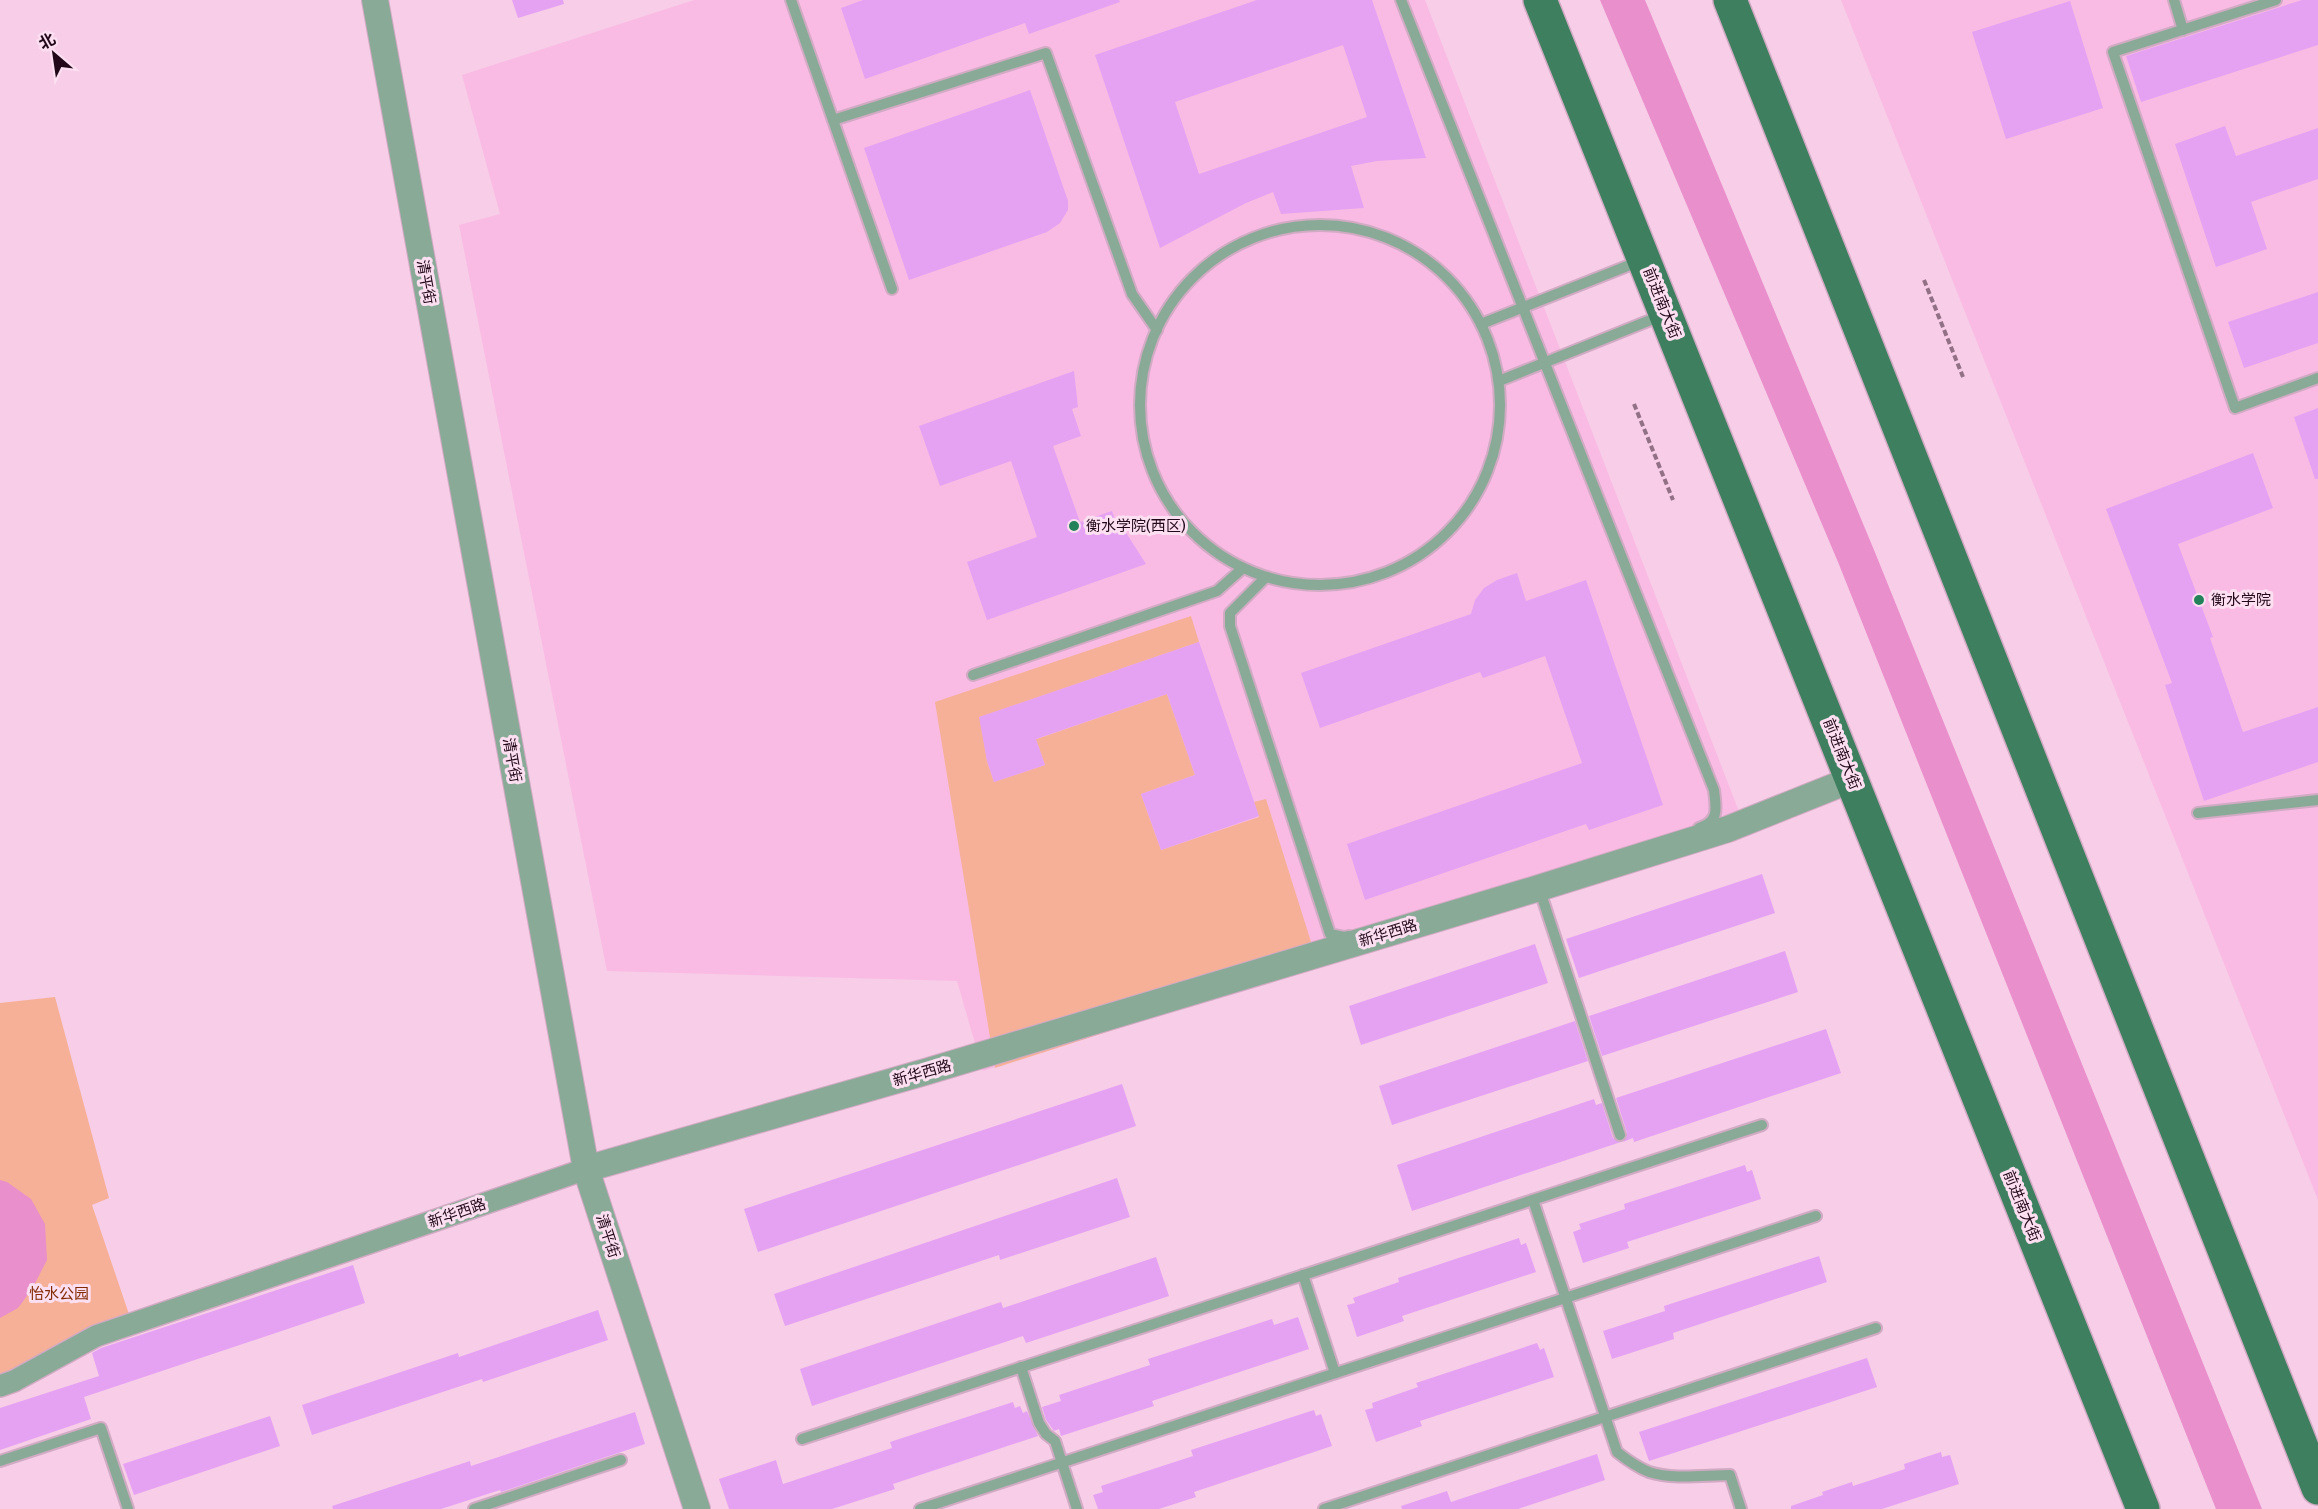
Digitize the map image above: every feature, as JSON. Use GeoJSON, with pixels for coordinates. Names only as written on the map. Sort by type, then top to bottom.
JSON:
{"type":"FeatureCollection","features":[{"type":"Feature","properties":{"kind":"main road","name":"前进南大街"},"geometry":{"type":"LineString","coordinates":[[1540,0],[2143,1509]]}},
{"type":"Feature","properties":{"kind":"main road"},"geometry":{"type":"LineString","coordinates":[[1730,0],[2318,1488]]}},
{"type":"Feature","properties":{"kind":"street","name":"清平街"},"geometry":{"type":"LineString","coordinates":[[375,0],[586,1169],[697,1509]]}},
{"type":"Feature","properties":{"kind":"street","name":"新华西路"},"geometry":{"type":"LineString","coordinates":[[0,1386],[14,1381],[96,1336],[586,1169],[936,1069],[1539,888],[1728,829],[1852,780]]}},
{"type":"Feature","properties":{"kind":"lane"},"geometry":{"type":"LineString","coordinates":[[791,0],[892,289]]}},
{"type":"Feature","properties":{"kind":"lane"},"geometry":{"type":"LineString","coordinates":[[1266,577],[1230,614],[1230,626],[1330,934],[1344,938],[1708,825],[1714,817],[1716,807],[1714,790],[1401,0]]}},
{"type":"Feature","properties":{"kind":"lane"},"geometry":{"type":"LineString","coordinates":[[2174,0],[2183,30]]}},
{"type":"Feature","properties":{"kind":"lane"},"geometry":{"type":"LineString","coordinates":[[2276,0],[2113,52],[2235,408],[2318,378]]}},
{"type":"Feature","properties":{"kind":"lane"},"geometry":{"type":"LineString","coordinates":[[833,120],[1046,53],[1132,294],[1157,330]]}},
{"type":"Feature","properties":{"kind":"lane"},"geometry":{"type":"LineString","coordinates":[[1304,226],[1354,228],[1401,244],[1423,257],[1460,291],[1481,324],[1494,356],[1501,405],[1499,429],[1487,474],[1462,516],[1447,534],[1428,549],[1387,573],[1339,585],[1290,583],[1243,568],[1221,556],[1184,524],[1157,483],[1148,460],[1141,420],[1141,387],[1145,363],[1157,330],[1177,296],[1212,262],[1233,248],[1255,238],[1304,226]]}},
{"type":"Feature","properties":{"kind":"lane"},"geometry":{"type":"LineString","coordinates":[[1481,324],[1644,260]]}},
{"type":"Feature","properties":{"kind":"lane"},"geometry":{"type":"LineString","coordinates":[[1499,381],[1666,314]]}},
{"type":"Feature","properties":{"kind":"lane"},"geometry":{"type":"LineString","coordinates":[[973,675],[1217,591],[1243,568]]}},
{"type":"Feature","properties":{"kind":"lane"},"geometry":{"type":"LineString","coordinates":[[2198,813],[2318,800]]}},
{"type":"Feature","properties":{"kind":"lane"},"geometry":{"type":"LineString","coordinates":[[1539,888],[1620,1135]]}},
{"type":"Feature","properties":{"kind":"lane"},"geometry":{"type":"LineString","coordinates":[[802,1439],[1762,1125]]}},
{"type":"Feature","properties":{"kind":"lane"},"geometry":{"type":"LineString","coordinates":[[1533,1200],[1617,1452],[1636,1466],[1652,1473],[1674,1476],[1730,1475],[1741,1509]]}},
{"type":"Feature","properties":{"kind":"lane"},"geometry":{"type":"LineString","coordinates":[[920,1509],[1816,1215]]}},
{"type":"Feature","properties":{"kind":"lane"},"geometry":{"type":"LineString","coordinates":[[1303,1275],[1335,1373]]}},
{"type":"Feature","properties":{"kind":"lane"},"geometry":{"type":"LineString","coordinates":[[1324,1509],[1876,1328]]}},
{"type":"Feature","properties":{"kind":"lane"},"geometry":{"type":"LineString","coordinates":[[1022,1367],[1039,1423],[1046,1434],[1055,1441],[1077,1509]]}},
{"type":"Feature","properties":{"kind":"lane"},"geometry":{"type":"LineString","coordinates":[[0,1461],[101,1428],[128,1509]]}},
{"type":"Feature","properties":{"kind":"lane"},"geometry":{"type":"LineString","coordinates":[[474,1509],[621,1460]]}},
{"type":"Feature","properties":{"kind":"path"},"geometry":{"type":"LineString","coordinates":[[1924,280],[1963,377]]}},
{"type":"Feature","properties":{"kind":"path"},"geometry":{"type":"LineString","coordinates":[[1634,404],[1673,500]]}},
{"type":"Feature","properties":{"kind":"shaded area","name":"衡水学院(西区)"},"geometry":{"type":"Polygon","coordinates":[[[694,0],[1425,0],[1745,827],[983,1071],[957,981],[607,971],[459,225],[500,214],[462,75],[694,0]]]}},
{"type":"Feature","properties":{"kind":"shaded area"},"geometry":{"type":"Polygon","coordinates":[[[1600,0],[1645,0],[1874,550],[2262,1509],[2216,1509],[1838,562],[1600,0]]]}},
{"type":"Feature","properties":{"kind":"shaded area","name":"衡水学院"},"geometry":{"type":"Polygon","coordinates":[[[1841,0],[2318,0],[2318,1200],[1841,0]]]}},
{"type":"Feature","properties":{"kind":"shaded area"},"geometry":{"type":"Polygon","coordinates":[[[0,1180],[7,1182],[31,1199],[45,1224],[47,1260],[32,1289],[18,1308],[0,1318],[0,1180]]]}},
{"type":"Feature","properties":{"kind":"green space"},"geometry":{"type":"Polygon","coordinates":[[[1191,616],[1199,642],[980,717],[987,761],[994,782],[1045,765],[1034,740],[1167,694],[1195,775],[1141,794],[1161,850],[1259,817],[1254,802],[1266,799],[1318,964],[995,1068],[935,702],[1191,616]]]}},
{"type":"Feature","properties":{"kind":"green space","name":"怡水公园"},"geometry":{"type":"Polygon","coordinates":[[[55,997],[109,1198],[92,1205],[135,1332],[0,1376],[0,1003],[55,997]]]}},
{"type":"Feature","properties":{"kind":"building"},"geometry":{"type":"Polygon","coordinates":[[[512,0],[563,0],[564,4],[518,18],[512,0]]]}},
{"type":"Feature","properties":{"kind":"building"},"geometry":{"type":"Polygon","coordinates":[[[863,0],[1119,0],[1120,2],[1029,34],[1025,23],[865,79],[841,8],[863,0]]]}},
{"type":"Feature","properties":{"kind":"building"},"geometry":{"type":"Polygon","coordinates":[[[1257,0],[1372,0],[1426,158],[1377,161],[1351,166],[1364,208],[1281,214],[1273,192],[1246,203],[1160,248],[1095,55],[1257,0]],[[1343,45],[1175,102],[1199,174],[1367,117],[1343,45]]]}},
{"type":"Feature","properties":{"kind":"building"},"geometry":{"type":"Polygon","coordinates":[[[2302,0],[2318,0],[2318,45],[2141,102],[2126,56],[2302,0]]]}},
{"type":"Feature","properties":{"kind":"building"},"geometry":{"type":"Polygon","coordinates":[[[2070,1],[2103,108],[2006,139],[1972,32],[2070,1]]]}},
{"type":"Feature","properties":{"kind":"building"},"geometry":{"type":"Polygon","coordinates":[[[1030,90],[1068,201],[1068,210],[1060,223],[1047,232],[909,280],[864,148],[1030,90]]]}},
{"type":"Feature","properties":{"kind":"building"},"geometry":{"type":"Polygon","coordinates":[[[2225,126],[2236,156],[2318,128],[2318,179],[2251,202],[2267,249],[2216,267],[2175,144],[2225,126]]]}},
{"type":"Feature","properties":{"kind":"building"},"geometry":{"type":"Polygon","coordinates":[[[2318,292],[2318,343],[2244,368],[2228,322],[2318,292]]]}},
{"type":"Feature","properties":{"kind":"building"},"geometry":{"type":"Polygon","coordinates":[[[1074,371],[1078,407],[1072,409],[1081,436],[1053,446],[1080,522],[1112,511],[1120,533],[1125,531],[1146,564],[987,620],[967,562],[1037,537],[1011,461],[940,486],[919,426],[1074,371]]]}},
{"type":"Feature","properties":{"kind":"building"},"geometry":{"type":"Polygon","coordinates":[[[2318,408],[2318,479],[2315,479],[2294,417],[2318,408]]]}},
{"type":"Feature","properties":{"kind":"building"},"geometry":{"type":"Polygon","coordinates":[[[2253,453],[2273,508],[2178,544],[2213,637],[2210,638],[2243,732],[2318,707],[2318,762],[2204,801],[2165,685],[2172,683],[2106,509],[2253,453]]]}},
{"type":"Feature","properties":{"kind":"building"},"geometry":{"type":"Polygon","coordinates":[[[1517,573],[1526,601],[1586,580],[1663,805],[1589,830],[1586,824],[1365,900],[1347,844],[1582,763],[1545,656],[1483,678],[1480,672],[1320,728],[1301,673],[1471,614],[1475,600],[1484,588],[1497,580],[1517,573]]]}},
{"type":"Feature","properties":{"kind":"building"},"geometry":{"type":"Polygon","coordinates":[[[1199,642],[1259,816],[1161,850],[1141,794],[1195,775],[1167,694],[1036,739],[1045,765],[994,782],[987,761],[979,717],[1199,642]]]}},
{"type":"Feature","properties":{"kind":"building"},"geometry":{"type":"Polygon","coordinates":[[[1762,874],[1775,913],[1579,978],[1566,939],[1762,874]]]}},
{"type":"Feature","properties":{"kind":"building"},"geometry":{"type":"Polygon","coordinates":[[[1535,944],[1548,983],[1361,1045],[1349,1006],[1535,944]]]}},
{"type":"Feature","properties":{"kind":"building"},"geometry":{"type":"Polygon","coordinates":[[[1785,951],[1798,992],[1602,1056],[1589,1016],[1785,951]]]}},
{"type":"Feature","properties":{"kind":"building"},"geometry":{"type":"Polygon","coordinates":[[[1575,1021],[1588,1061],[1392,1125],[1379,1086],[1575,1021]]]}},
{"type":"Feature","properties":{"kind":"building"},"geometry":{"type":"Polygon","coordinates":[[[1826,1029],[1841,1073],[1634,1142],[1633,1138],[1623,1142],[1627,1133],[1616,1098],[1826,1029]]]}},
{"type":"Feature","properties":{"kind":"building"},"geometry":{"type":"Polygon","coordinates":[[[1122,1084],[1136,1126],[758,1252],[744,1209],[1122,1084]]]}},
{"type":"Feature","properties":{"kind":"building"},"geometry":{"type":"Polygon","coordinates":[[[1594,1099],[1596,1105],[1602,1103],[1613,1138],[1621,1142],[1412,1211],[1397,1165],[1594,1099]]]}},
{"type":"Feature","properties":{"kind":"building"},"geometry":{"type":"Polygon","coordinates":[[[1745,1165],[1747,1172],[1752,1170],[1761,1199],[1627,1242],[1629,1248],[1583,1263],[1573,1232],[1581,1229],[1579,1224],[1625,1209],[1624,1204],[1745,1165]]]}},
{"type":"Feature","properties":{"kind":"building"},"geometry":{"type":"Polygon","coordinates":[[[1117,1178],[1130,1217],[1000,1260],[999,1255],[785,1326],[774,1294],[1117,1178]]]}},
{"type":"Feature","properties":{"kind":"building"},"geometry":{"type":"Polygon","coordinates":[[[1519,1238],[1521,1245],[1526,1243],[1536,1272],[1402,1316],[1404,1321],[1357,1337],[1347,1305],[1355,1303],[1353,1298],[1399,1282],[1398,1278],[1519,1238]]]}},
{"type":"Feature","properties":{"kind":"building"},"geometry":{"type":"Polygon","coordinates":[[[1819,1256],[1827,1282],[1673,1333],[1674,1339],[1612,1359],[1603,1331],[1665,1311],[1664,1306],[1819,1256]]]}},
{"type":"Feature","properties":{"kind":"building"},"geometry":{"type":"Polygon","coordinates":[[[1156,1257],[1169,1296],[1026,1343],[1023,1336],[812,1406],[800,1369],[1001,1302],[1003,1308],[1156,1257]]]}},
{"type":"Feature","properties":{"kind":"building"},"geometry":{"type":"Polygon","coordinates":[[[353,1265],[365,1303],[84,1397],[91,1419],[0,1450],[0,1408],[99,1376],[92,1353],[101,1348],[353,1265]]]}},
{"type":"Feature","properties":{"kind":"building"},"geometry":{"type":"Polygon","coordinates":[[[598,1310],[608,1340],[312,1435],[302,1405],[458,1353],[459,1357],[598,1310]]]}},
{"type":"Feature","properties":{"kind":"building"},"geometry":{"type":"Polygon","coordinates":[[[1298,1317],[1309,1349],[1152,1401],[1154,1406],[1061,1436],[1059,1429],[1054,1431],[1046,1420],[1042,1407],[1061,1401],[1059,1395],[1150,1365],[1148,1359],[1272,1319],[1274,1325],[1298,1317]]]}},
{"type":"Feature","properties":{"kind":"building"},"geometry":{"type":"Polygon","coordinates":[[[1537,1343],[1540,1350],[1544,1348],[1554,1377],[1420,1421],[1422,1426],[1376,1442],[1365,1410],[1373,1408],[1372,1403],[1418,1387],[1416,1383],[1537,1343]]]}},
{"type":"Feature","properties":{"kind":"building"},"geometry":{"type":"Polygon","coordinates":[[[1867,1358],[1877,1387],[1649,1461],[1639,1432],[1867,1358]]]}},
{"type":"Feature","properties":{"kind":"building"},"geometry":{"type":"Polygon","coordinates":[[[1013,1402],[1015,1408],[1020,1406],[1023,1413],[1027,1411],[1038,1436],[893,1484],[895,1489],[832,1509],[729,1509],[719,1479],[776,1460],[783,1484],[892,1448],[890,1442],[1013,1402]]]}},
{"type":"Feature","properties":{"kind":"building"},"geometry":{"type":"Polygon","coordinates":[[[1314,1410],[1316,1416],[1321,1414],[1332,1446],[1194,1492],[1196,1497],[1159,1509],[1098,1509],[1093,1495],[1103,1492],[1101,1486],[1193,1456],[1191,1450],[1314,1410]]]}},
{"type":"Feature","properties":{"kind":"building"},"geometry":{"type":"Polygon","coordinates":[[[635,1412],[645,1444],[501,1492],[500,1490],[441,1509],[333,1509],[332,1506],[470,1461],[471,1466],[635,1412]]]}},
{"type":"Feature","properties":{"kind":"building"},"geometry":{"type":"Polygon","coordinates":[[[270,1416],[280,1446],[134,1495],[123,1464],[270,1416]]]}},
{"type":"Feature","properties":{"kind":"building"},"geometry":{"type":"Polygon","coordinates":[[[1941,1452],[1942,1457],[1950,1455],[1959,1484],[1882,1509],[1791,1509],[1791,1506],[1823,1495],[1822,1492],[1852,1482],[1853,1486],[1905,1469],[1904,1464],[1941,1452]]]}},
{"type":"Feature","properties":{"kind":"building"},"geometry":{"type":"Polygon","coordinates":[[[1597,1454],[1605,1480],[1518,1509],[1402,1509],[1401,1506],[1447,1491],[1451,1502],[1597,1454]]]}},
{"type":"Feature","properties":{"kind":"place","name":"衡水学院(西区)"},"geometry":{"type":"Point","coordinates":[1074,526]}},
{"type":"Feature","properties":{"kind":"place","name":"衡水学院"},"geometry":{"type":"Point","coordinates":[2199,600]}}]}
